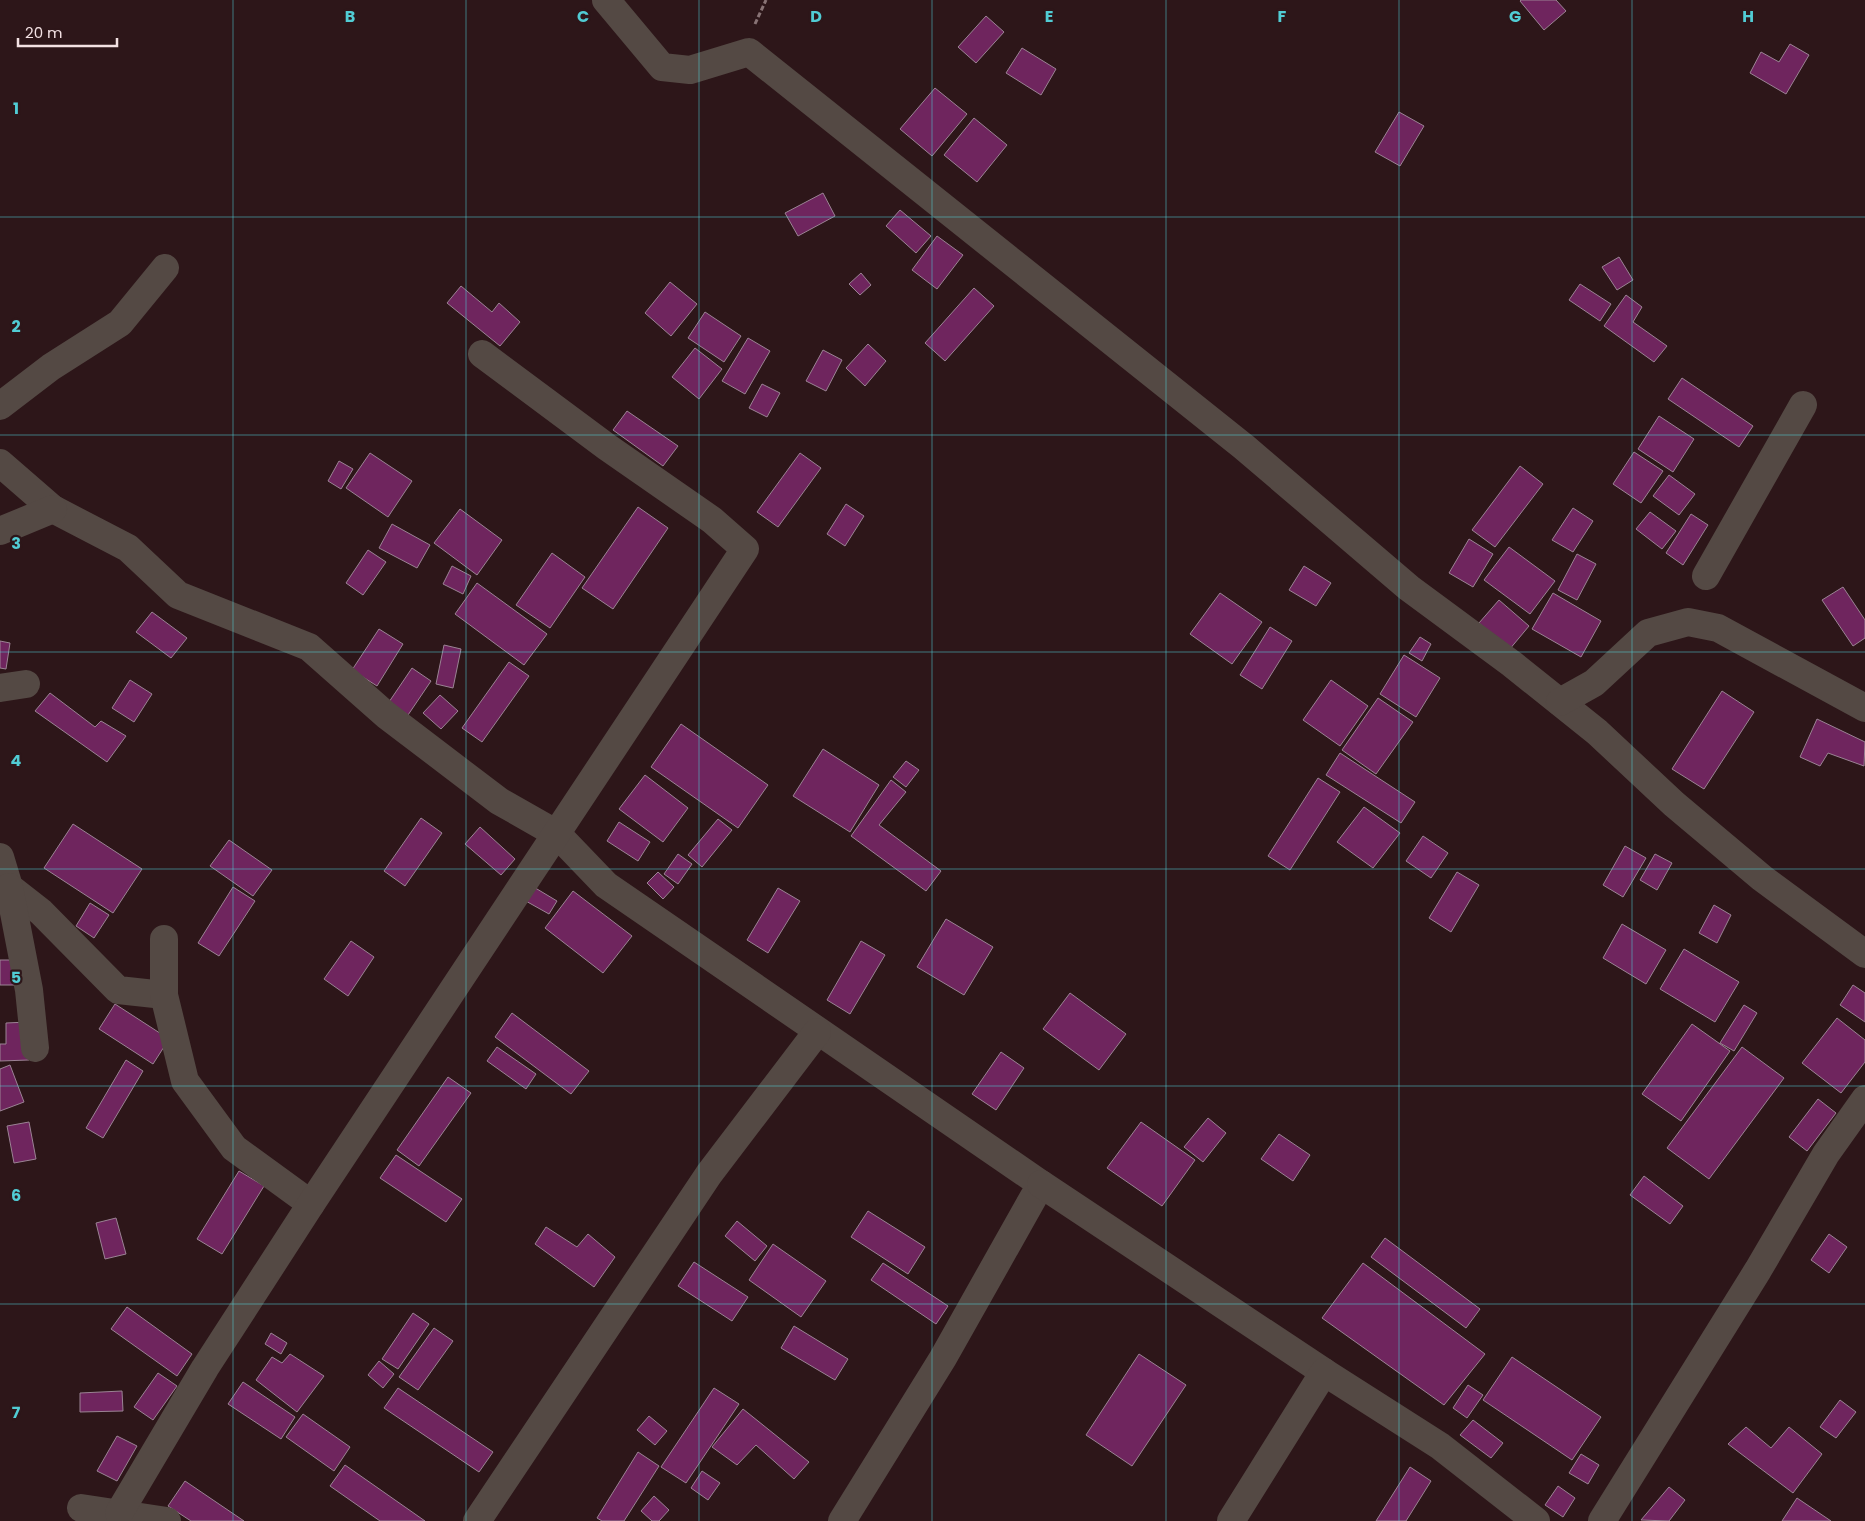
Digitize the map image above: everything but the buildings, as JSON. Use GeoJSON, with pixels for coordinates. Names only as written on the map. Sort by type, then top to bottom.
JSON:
{"type":"FeatureCollection","features":[{"type":"Feature","properties":{"kind":"street"},"geometry":{"type":"LineString","coordinates":[[606,0],[662,67],[690,70],[749,52],[1236,441],[1409,588],[1512,664],[1597,732],[1674,804],[1762,878],[1865,954]]}},
{"type":"Feature","properties":{"kind":"street"},"geometry":{"type":"LineString","coordinates":[[0,406],[51,367],[120,323],[165,268]]}},
{"type":"Feature","properties":{"kind":"street"},"geometry":{"type":"LineString","coordinates":[[119,1513],[205,1368],[746,549],[712,520],[607,447],[482,354]]}},
{"type":"Feature","properties":{"kind":"street"},"geometry":{"type":"LineString","coordinates":[[1706,576],[1804,405]]}},
{"type":"Feature","properties":{"kind":"street"},"geometry":{"type":"LineString","coordinates":[[0,463],[53,509],[128,548],[178,595],[309,647],[386,715],[499,801],[557,834],[606,885],[817,1032],[1041,1184],[1324,1372],[1440,1446],[1536,1521]]}},
{"type":"Feature","properties":{"kind":"street"},"geometry":{"type":"LineString","coordinates":[[0,531],[53,509]]}},
{"type":"Feature","properties":{"kind":"street"},"geometry":{"type":"LineString","coordinates":[[1560,702],[1594,683],[1618,658],[1648,633],[1688,622],[1718,628],[1865,708]]}},
{"type":"Feature","properties":{"kind":"street"},"geometry":{"type":"LineString","coordinates":[[0,857],[9,887],[29,990],[35,1048]]}},
{"type":"Feature","properties":{"kind":"street"},"geometry":{"type":"LineString","coordinates":[[9,887],[41,912],[118,990],[164,995]]}},
{"type":"Feature","properties":{"kind":"street"},"geometry":{"type":"LineString","coordinates":[[164,939],[164,995],[185,1081],[234,1148],[312,1204]]}},
{"type":"Feature","properties":{"kind":"street"},"geometry":{"type":"LineString","coordinates":[[477,1521],[709,1174],[817,1032]]}},
{"type":"Feature","properties":{"kind":"street"},"geometry":{"type":"LineString","coordinates":[[1602,1521],[1758,1270],[1826,1154],[1865,1099]]}},
{"type":"Feature","properties":{"kind":"street"},"geometry":{"type":"LineString","coordinates":[[842,1521],[943,1358],[1041,1184]]}},
{"type":"Feature","properties":{"kind":"street"},"geometry":{"type":"LineString","coordinates":[[1231,1521],[1324,1372]]}},
{"type":"Feature","properties":{"kind":"street"},"geometry":{"type":"LineString","coordinates":[[81,1508],[167,1521]]}}]}
